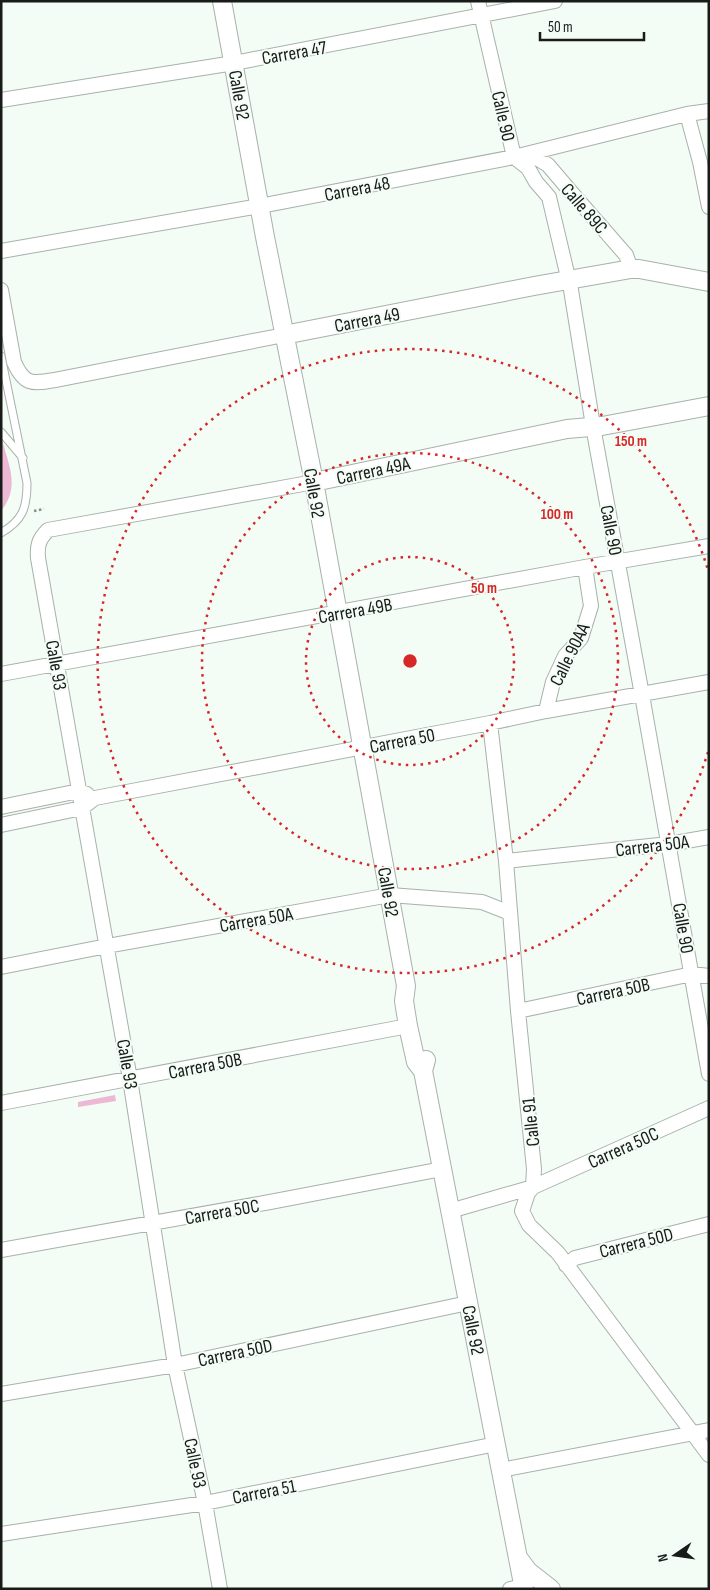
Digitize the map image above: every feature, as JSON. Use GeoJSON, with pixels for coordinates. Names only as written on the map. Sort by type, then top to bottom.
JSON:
{"type":"FeatureCollection","features":[{"type":"Feature","properties":{"kind":"street","name":"Calle 92"},"geometry":{"type":"LineString","coordinates":[[222,1],[284,335],[314,482],[390,895],[406,986],[404,1001],[408,1026],[416,1062],[423,1071]]}},
{"type":"Feature","properties":{"kind":"street","name":"Calle 90"},"geometry":{"type":"LineString","coordinates":[[478,1],[514,157],[528,168],[536,182],[549,197],[568,281],[709,1074]]}},
{"type":"Feature","properties":{"kind":"street","name":"Carrera 47"},"geometry":{"type":"LineString","coordinates":[[1,100],[234,63],[555,1]]}},
{"type":"Feature","properties":{"kind":"street","name":"Carrera 48"},"geometry":{"type":"LineString","coordinates":[[1,250],[260,206],[530,154],[687,114],[709,111]]}},
{"type":"Feature","properties":{"kind":"street"},"geometry":{"type":"LineString","coordinates":[[687,114],[700,162],[709,207]]}},
{"type":"Feature","properties":{"kind":"street","name":"Calle 89C"},"geometry":{"type":"LineString","coordinates":[[530,154],[548,166],[571,192],[626,255],[631,269]]}},
{"type":"Feature","properties":{"kind":"street","name":"Carrera 49"},"geometry":{"type":"LineString","coordinates":[[1,290],[14,362],[25,380],[34,382],[55,380],[631,269],[709,282]]}},
{"type":"Feature","properties":{"kind":"street","name":"Carrera 49A"},"geometry":{"type":"LineString","coordinates":[[40,539],[48,530],[314,482],[566,429],[593,427],[709,406]]}},
{"type":"Feature","properties":{"kind":"street","name":"Calle 93"},"geometry":{"type":"LineString","coordinates":[[40,539],[37,548],[38,558],[130,1079],[175,1365],[205,1503],[220,1589]]}},
{"type":"Feature","properties":{"kind":"street","name":"Carrera 49B"},"geometry":{"type":"LineString","coordinates":[[1,674],[709,546]]}},
{"type":"Feature","properties":{"kind":"street","name":"Calle 90AA"},"geometry":{"type":"LineString","coordinates":[[546,711],[553,682],[565,656],[581,638],[591,606],[585,567]]}},
{"type":"Feature","properties":{"kind":"street","name":"Carrera 50"},"geometry":{"type":"LineString","coordinates":[[1,825],[82,808],[95,798],[546,711],[709,682]]}},
{"type":"Feature","properties":{"kind":"street","name":"Calle 91"},"geometry":{"type":"LineString","coordinates":[[490,723],[506,862],[534,1169],[533,1187],[528,1193],[522,1211],[529,1225],[558,1253],[709,1455]]}},
{"type":"Feature","properties":{"kind":"street"},"geometry":{"type":"LineString","coordinates":[[1,807],[79,791],[95,798]]}},
{"type":"Feature","properties":{"kind":"street","name":"Carrera 50A"},"geometry":{"type":"LineString","coordinates":[[506,862],[669,844],[709,837]]}},
{"type":"Feature","properties":{"kind":"street","name":"Carrera 50A"},"geometry":{"type":"LineString","coordinates":[[1,967],[390,895],[482,902],[510,913]]}},
{"type":"Feature","properties":{"kind":"street","name":"Carrera 50B"},"geometry":{"type":"LineString","coordinates":[[518,1010],[692,974],[709,976]]}},
{"type":"Feature","properties":{"kind":"street","name":"Calle 92"},"geometry":{"type":"LineString","coordinates":[[406,986],[414,998],[426,1060],[423,1071],[524,1588]]}},
{"type":"Feature","properties":{"kind":"street","name":"Carrera 50B"},"geometry":{"type":"LineString","coordinates":[[1,1104],[408,1026]]}},
{"type":"Feature","properties":{"kind":"street","name":"Carrera 50C"},"geometry":{"type":"LineString","coordinates":[[450,1211],[533,1187],[709,1108]]}},
{"type":"Feature","properties":{"kind":"street","name":"Carrera 50C"},"geometry":{"type":"LineString","coordinates":[[1,1250],[442,1170]]}},
{"type":"Feature","properties":{"kind":"street","name":"Carrera 50D"},"geometry":{"type":"LineString","coordinates":[[566,1265],[575,1258],[709,1224]]}},
{"type":"Feature","properties":{"kind":"street","name":"Carrera 50D"},"geometry":{"type":"LineString","coordinates":[[1,1394],[175,1365],[468,1303]]}},
{"type":"Feature","properties":{"kind":"street"},"geometry":{"type":"LineString","coordinates":[[501,1470],[709,1430]]}},
{"type":"Feature","properties":{"kind":"street","name":"Carrera 51"},"geometry":{"type":"LineString","coordinates":[[1,1534],[205,1503],[496,1444]]}},
{"type":"Feature","properties":{"kind":"street"},"geometry":{"type":"LineString","coordinates":[[518,1556],[528,1570],[551,1589]]}},
{"type":"Feature","properties":{"kind":"lane"},"geometry":{"type":"LineString","coordinates":[[1,356],[28,483],[27,500],[23,513],[14,524],[1,533]]}},
{"type":"Feature","properties":{"kind":"lane"},"geometry":{"type":"LineString","coordinates":[[1,432],[23,459]]}},
{"type":"Feature","properties":{"kind":"shaded area"},"geometry":{"type":"Polygon","coordinates":[[[1,436],[12,484],[7,502],[1,511],[1,436]]]}},
{"type":"Feature","properties":{"kind":"shaded area"},"geometry":{"type":"Polygon","coordinates":[[[115,1095],[116,1101],[78,1107],[78,1102],[115,1095]]]}}]}
